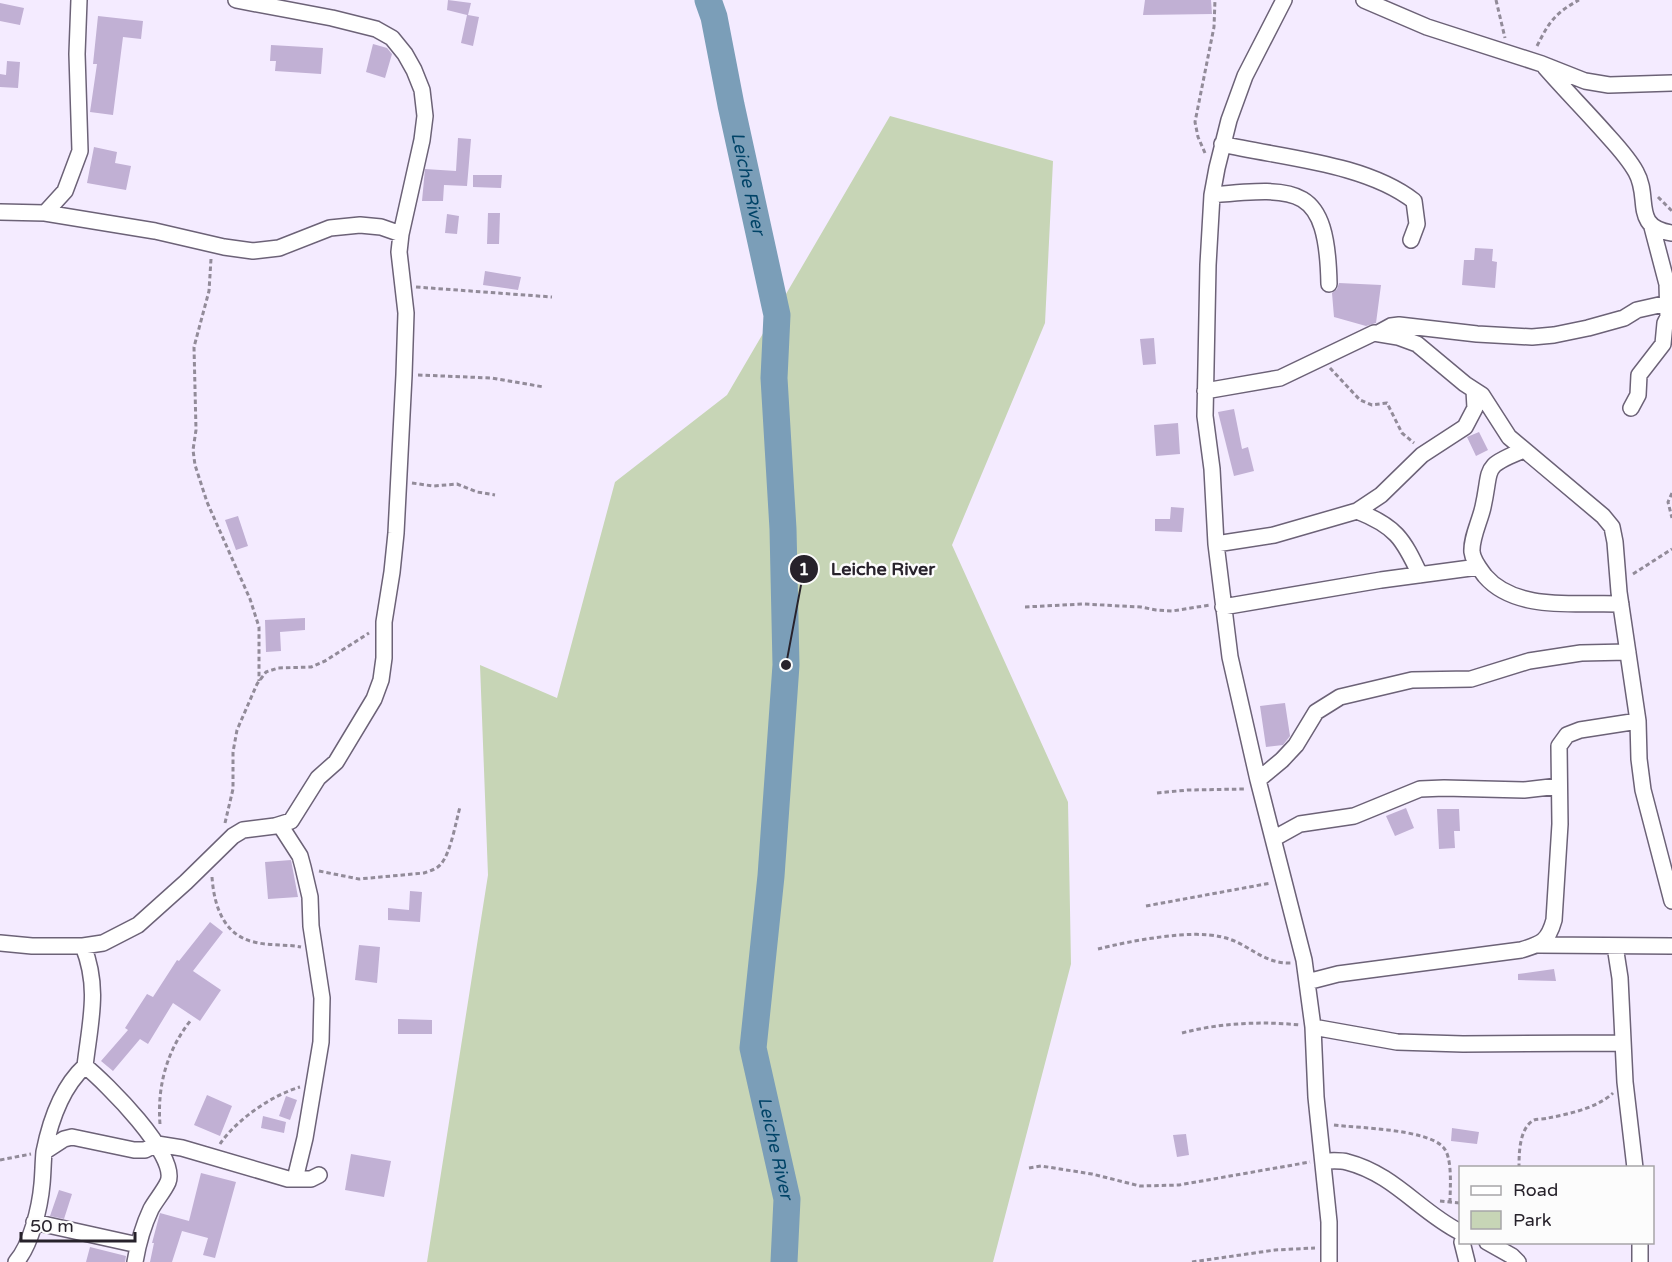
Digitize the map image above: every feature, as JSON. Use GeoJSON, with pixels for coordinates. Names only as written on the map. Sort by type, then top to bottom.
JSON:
{"type":"FeatureCollection","features":[{"type":"Feature","properties":{"kind":"street"},"geometry":{"type":"LineString","coordinates":[[45,213],[65,191],[80,151],[77,54],[79,0]]}},
{"type":"Feature","properties":{"kind":"street"},"geometry":{"type":"LineString","coordinates":[[0,943],[32,946],[84,946],[103,943],[138,925],[186,882],[218,849],[243,830],[280,825],[291,821],[313,784],[336,762],[374,699],[383,668],[384,622],[393,572],[404,375],[404,286],[399,252],[422,140],[425,116],[422,90],[405,54],[392,38],[376,29],[332,18],[236,0]]}},
{"type":"Feature","properties":{"kind":"street"},"geometry":{"type":"LineString","coordinates":[[1284,0],[1245,76],[1222,144],[1217,168],[1212,195],[1205,416],[1212,469],[1216,544],[1230,657],[1258,783],[1304,960],[1313,1027],[1316,1097],[1329,1222],[1329,1254]]}},
{"type":"Feature","properties":{"kind":"street"},"geometry":{"type":"LineString","coordinates":[[1364,0],[1427,27],[1536,62],[1585,81],[1609,85],[1672,83]]}},
{"type":"Feature","properties":{"kind":"street"},"geometry":{"type":"LineString","coordinates":[[1536,62],[1596,122],[1635,170],[1641,182],[1644,212],[1652,227],[1664,268],[1668,303],[1665,339],[1639,375],[1638,395],[1631,408]]}},
{"type":"Feature","properties":{"kind":"street"},"geometry":{"type":"LineString","coordinates":[[1222,144],[1325,165],[1368,177],[1400,190],[1414,201],[1417,225],[1412,240]]}},
{"type":"Feature","properties":{"kind":"street"},"geometry":{"type":"LineString","coordinates":[[1212,195],[1276,191],[1302,198],[1312,207],[1326,242],[1329,256],[1329,284]]}},
{"type":"Feature","properties":{"kind":"street"},"geometry":{"type":"LineString","coordinates":[[0,212],[45,213],[155,231],[253,251],[279,248],[330,228],[360,225],[381,227],[401,234]]}},
{"type":"Feature","properties":{"kind":"street"},"geometry":{"type":"LineString","coordinates":[[1652,227],[1672,233]]}},
{"type":"Feature","properties":{"kind":"street"},"geometry":{"type":"LineString","coordinates":[[1380,333],[1391,326],[1399,325],[1515,337],[1554,335],[1624,318],[1637,309],[1668,303]]}},
{"type":"Feature","properties":{"kind":"street"},"geometry":{"type":"LineString","coordinates":[[1205,391],[1280,378],[1374,333],[1407,339],[1417,344],[1482,395],[1509,437],[1603,516],[1612,527],[1638,721],[1643,790],[1671,896]]}},
{"type":"Feature","properties":{"kind":"street"},"geometry":{"type":"LineString","coordinates":[[1216,544],[1274,535],[1357,511],[1381,495],[1422,455],[1465,427],[1475,408],[1474,390]]}},
{"type":"Feature","properties":{"kind":"street"},"geometry":{"type":"LineString","coordinates":[[1524,450],[1501,459],[1489,472],[1483,507],[1472,546],[1472,554],[1478,567],[1490,581],[1501,589],[1534,602],[1621,604]]}},
{"type":"Feature","properties":{"kind":"street"},"geometry":{"type":"LineString","coordinates":[[1357,511],[1389,526],[1405,546],[1420,575]]}},
{"type":"Feature","properties":{"kind":"street"},"geometry":{"type":"LineString","coordinates":[[1223,604],[1478,567]]}},
{"type":"Feature","properties":{"kind":"street"},"geometry":{"type":"LineString","coordinates":[[1258,783],[1296,745],[1316,712],[1340,697],[1412,680],[1471,679],[1539,659],[1581,653],[1628,652]]}},
{"type":"Feature","properties":{"kind":"street"},"geometry":{"type":"LineString","coordinates":[[1539,945],[1550,934],[1554,920],[1558,874],[1559,746],[1567,735],[1580,730],[1638,721]]}},
{"type":"Feature","properties":{"kind":"street"},"geometry":{"type":"LineString","coordinates":[[1273,839],[1300,824],[1354,816],[1420,789],[1524,790],[1559,786]]}},
{"type":"Feature","properties":{"kind":"street"},"geometry":{"type":"LineString","coordinates":[[280,825],[300,856],[303,867],[310,897],[314,949],[321,982],[322,1023],[314,1084],[295,1179]]}},
{"type":"Feature","properties":{"kind":"street"},"geometry":{"type":"LineString","coordinates":[[1307,982],[1338,974],[1521,950],[1539,945],[1672,946]]}},
{"type":"Feature","properties":{"kind":"street"},"geometry":{"type":"LineString","coordinates":[[16,1262],[27,1244],[34,1222],[42,1188],[44,1152],[53,1120],[74,1076],[85,1066],[94,996],[93,974],[84,946]]}},
{"type":"Feature","properties":{"kind":"street"},"geometry":{"type":"LineString","coordinates":[[1615,946],[1621,988],[1625,1082],[1635,1166]]}},
{"type":"Feature","properties":{"kind":"street"},"geometry":{"type":"LineString","coordinates":[[1313,1027],[1397,1042],[1623,1043]]}},
{"type":"Feature","properties":{"kind":"street"},"geometry":{"type":"LineString","coordinates":[[85,1066],[99,1077],[162,1145],[169,1171],[169,1180],[152,1208],[138,1245],[135,1262]]}},
{"type":"Feature","properties":{"kind":"street"},"geometry":{"type":"LineString","coordinates":[[44,1152],[64,1139],[72,1137],[134,1150],[145,1150],[162,1145],[182,1148],[295,1179],[311,1179],[318,1175]]}},
{"type":"Feature","properties":{"kind":"street"},"geometry":{"type":"LineString","coordinates":[[1324,1161],[1346,1161],[1391,1181],[1459,1235]]}},
{"type":"Feature","properties":{"kind":"street"},"geometry":{"type":"LineString","coordinates":[[34,1222],[138,1245]]}},
{"type":"Feature","properties":{"kind":"street"},"geometry":{"type":"LineString","coordinates":[[1462,1244],[1467,1262]]}},
{"type":"Feature","properties":{"kind":"street"},"geometry":{"type":"LineString","coordinates":[[1491,1244],[1518,1262]]}},
{"type":"Feature","properties":{"kind":"street"},"geometry":{"type":"LineString","coordinates":[[1640,1244],[1640,1262]]}},
{"type":"Feature","properties":{"kind":"path"},"geometry":{"type":"LineString","coordinates":[[1215,0],[1214,27],[1195,122],[1198,137],[1217,168]]}},
{"type":"Feature","properties":{"kind":"path"},"geometry":{"type":"LineString","coordinates":[[1496,0],[1505,32],[1506,52]]}},
{"type":"Feature","properties":{"kind":"path"},"geometry":{"type":"LineString","coordinates":[[1536,62],[1550,22],[1562,10],[1579,0]]}},
{"type":"Feature","properties":{"kind":"path"},"geometry":{"type":"LineString","coordinates":[[213,244],[209,291],[194,347],[196,430],[193,450],[195,465],[207,502],[250,599],[259,627],[259,681]]}},
{"type":"Feature","properties":{"kind":"path"},"geometry":{"type":"LineString","coordinates":[[404,286],[552,297]]}},
{"type":"Feature","properties":{"kind":"path"},"geometry":{"type":"LineString","coordinates":[[1321,358],[1345,387],[1360,400],[1372,405],[1387,403],[1402,432],[1415,444],[1422,455]]}},
{"type":"Feature","properties":{"kind":"path"},"geometry":{"type":"LineString","coordinates":[[404,375],[491,378],[544,387]]}},
{"type":"Feature","properties":{"kind":"path"},"geometry":{"type":"LineString","coordinates":[[399,479],[433,486],[457,484],[477,492],[495,495]]}},
{"type":"Feature","properties":{"kind":"path"},"geometry":{"type":"LineString","coordinates":[[1672,493],[1668,502],[1672,518]]}},
{"type":"Feature","properties":{"kind":"path"},"geometry":{"type":"LineString","coordinates":[[1618,583],[1672,549]]}},
{"type":"Feature","properties":{"kind":"path"},"geometry":{"type":"LineString","coordinates":[[1024,608],[1089,604],[1141,606],[1172,611],[1223,604]]}},
{"type":"Feature","properties":{"kind":"path"},"geometry":{"type":"LineString","coordinates":[[314,949],[253,942],[227,927],[218,910],[212,878],[232,789],[233,752],[237,730],[251,693],[267,672],[278,668],[311,667],[384,622]]}},
{"type":"Feature","properties":{"kind":"path"},"geometry":{"type":"LineString","coordinates":[[1158,793],[1251,788],[1258,783]]}},
{"type":"Feature","properties":{"kind":"path"},"geometry":{"type":"LineString","coordinates":[[303,867],[359,879],[424,873],[442,863],[460,807]]}},
{"type":"Feature","properties":{"kind":"path"},"geometry":{"type":"LineString","coordinates":[[1146,906],[1284,880]]}},
{"type":"Feature","properties":{"kind":"path"},"geometry":{"type":"LineString","coordinates":[[1098,949],[1159,938],[1211,935],[1222,936],[1236,942],[1271,962],[1292,963],[1304,960]]}},
{"type":"Feature","properties":{"kind":"path"},"geometry":{"type":"LineString","coordinates":[[162,1145],[160,1089],[164,1070],[172,1050],[191,1020]]}},
{"type":"Feature","properties":{"kind":"path"},"geometry":{"type":"LineString","coordinates":[[1182,1033],[1199,1028],[1239,1024],[1286,1023],[1313,1027]]}},
{"type":"Feature","properties":{"kind":"path"},"geometry":{"type":"LineString","coordinates":[[1519,1166],[1519,1149],[1527,1129],[1534,1120],[1576,1112],[1593,1105],[1607,1098],[1625,1082]]}},
{"type":"Feature","properties":{"kind":"path"},"geometry":{"type":"LineString","coordinates":[[211,1157],[240,1119],[285,1091],[314,1084]]}},
{"type":"Feature","properties":{"kind":"path"},"geometry":{"type":"LineString","coordinates":[[1320,1124],[1404,1132],[1432,1141],[1444,1148],[1448,1158],[1450,1202]]}},
{"type":"Feature","properties":{"kind":"path"},"geometry":{"type":"LineString","coordinates":[[0,1160],[44,1152]]}},
{"type":"Feature","properties":{"kind":"path"},"geometry":{"type":"LineString","coordinates":[[1029,1167],[1041,1166],[1092,1173],[1140,1186],[1160,1186],[1179,1185],[1324,1161]]}},
{"type":"Feature","properties":{"kind":"path"},"geometry":{"type":"LineString","coordinates":[[1192,1262],[1275,1250],[1329,1254]]}},
{"type":"Feature","properties":{"kind":"green space"},"geometry":{"type":"Polygon","coordinates":[[[890,116],[1053,161],[1045,323],[952,545],[1068,802],[1071,964],[993,1262],[427,1262],[488,875],[480,665],[557,698],[615,482],[727,395],[890,116]]]}},
{"type":"Feature","properties":{"kind":"building"},"geometry":{"type":"Polygon","coordinates":[[[448,0],[471,3],[468,15],[479,17],[473,46],[461,43],[467,15],[447,10],[448,0]]]}},
{"type":"Feature","properties":{"kind":"building"},"geometry":{"type":"Polygon","coordinates":[[[1145,0],[1211,0],[1212,14],[1143,15],[1145,0]]]}},
{"type":"Feature","properties":{"kind":"building"},"geometry":{"type":"Polygon","coordinates":[[[0,3],[24,8],[20,25],[0,21],[0,3]]]}},
{"type":"Feature","properties":{"kind":"building"},"geometry":{"type":"Polygon","coordinates":[[[98,16],[143,21],[141,39],[123,37],[113,115],[90,112],[97,64],[93,64],[98,16]]]}},
{"type":"Feature","properties":{"kind":"building"},"geometry":{"type":"Polygon","coordinates":[[[373,44],[387,48],[392,54],[385,78],[366,72],[373,44]]]}},
{"type":"Feature","properties":{"kind":"building"},"geometry":{"type":"Polygon","coordinates":[[[271,45],[323,48],[321,74],[275,71],[276,61],[270,61],[271,45]]]}},
{"type":"Feature","properties":{"kind":"building"},"geometry":{"type":"Polygon","coordinates":[[[7,61],[20,62],[18,88],[0,87],[0,74],[6,75],[7,61]]]}},
{"type":"Feature","properties":{"kind":"building"},"geometry":{"type":"Polygon","coordinates":[[[458,138],[471,139],[467,186],[444,185],[443,201],[422,201],[425,169],[456,171],[458,138]]]}},
{"type":"Feature","properties":{"kind":"building"},"geometry":{"type":"Polygon","coordinates":[[[94,147],[117,152],[115,163],[131,166],[126,190],[87,183],[94,147]]]}},
{"type":"Feature","properties":{"kind":"building"},"geometry":{"type":"Polygon","coordinates":[[[473,175],[502,175],[501,188],[473,187],[473,175]]]}},
{"type":"Feature","properties":{"kind":"building"},"geometry":{"type":"Polygon","coordinates":[[[488,213],[500,213],[499,244],[487,244],[488,213]]]}},
{"type":"Feature","properties":{"kind":"building"},"geometry":{"type":"Polygon","coordinates":[[[447,214],[459,216],[457,234],[445,233],[447,214]]]}},
{"type":"Feature","properties":{"kind":"building"},"geometry":{"type":"Polygon","coordinates":[[[1475,248],[1493,249],[1492,261],[1497,262],[1495,288],[1462,285],[1464,260],[1474,260],[1475,248]]]}},
{"type":"Feature","properties":{"kind":"building"},"geometry":{"type":"Polygon","coordinates":[[[485,271],[521,277],[518,290],[483,285],[485,271]]]}},
{"type":"Feature","properties":{"kind":"building"},"geometry":{"type":"Polygon","coordinates":[[[1339,283],[1381,285],[1376,323],[1366,326],[1334,317],[1332,293],[1337,289],[1339,283]]]}},
{"type":"Feature","properties":{"kind":"building"},"geometry":{"type":"Polygon","coordinates":[[[1154,338],[1156,364],[1143,365],[1140,339],[1154,338]]]}},
{"type":"Feature","properties":{"kind":"building"},"geometry":{"type":"Polygon","coordinates":[[[1234,409],[1242,449],[1248,447],[1254,471],[1234,476],[1218,412],[1234,409]]]}},
{"type":"Feature","properties":{"kind":"building"},"geometry":{"type":"Polygon","coordinates":[[[1178,423],[1180,454],[1156,456],[1154,425],[1178,423]]]}},
{"type":"Feature","properties":{"kind":"building"},"geometry":{"type":"Polygon","coordinates":[[[1479,432],[1488,450],[1476,456],[1467,437],[1479,432]]]}},
{"type":"Feature","properties":{"kind":"building"},"geometry":{"type":"Polygon","coordinates":[[[1171,507],[1184,508],[1182,532],[1155,531],[1155,519],[1170,519],[1171,507]]]}},
{"type":"Feature","properties":{"kind":"building"},"geometry":{"type":"Polygon","coordinates":[[[238,516],[248,546],[236,550],[225,520],[238,516]]]}},
{"type":"Feature","properties":{"kind":"building"},"geometry":{"type":"Polygon","coordinates":[[[305,618],[305,630],[280,632],[281,651],[266,652],[265,620],[305,618]]]}},
{"type":"Feature","properties":{"kind":"building"},"geometry":{"type":"Polygon","coordinates":[[[1285,703],[1290,736],[1283,745],[1266,747],[1260,706],[1285,703]]]}},
{"type":"Feature","properties":{"kind":"building"},"geometry":{"type":"Polygon","coordinates":[[[1406,808],[1414,828],[1395,836],[1386,816],[1406,808]]]}},
{"type":"Feature","properties":{"kind":"building"},"geometry":{"type":"Polygon","coordinates":[[[1437,809],[1459,809],[1460,831],[1454,831],[1455,848],[1439,849],[1437,809]]]}},
{"type":"Feature","properties":{"kind":"building"},"geometry":{"type":"Polygon","coordinates":[[[291,860],[298,897],[268,899],[265,862],[291,860]]]}},
{"type":"Feature","properties":{"kind":"building"},"geometry":{"type":"Polygon","coordinates":[[[410,891],[422,892],[420,922],[388,920],[388,908],[409,910],[410,891]]]}},
{"type":"Feature","properties":{"kind":"building"},"geometry":{"type":"Polygon","coordinates":[[[210,922],[223,932],[193,971],[221,990],[200,1021],[173,1003],[148,1044],[140,1039],[113,1071],[101,1061],[128,1030],[125,1028],[147,994],[153,997],[177,960],[179,961],[210,922]]]}},
{"type":"Feature","properties":{"kind":"building"},"geometry":{"type":"Polygon","coordinates":[[[359,945],[380,947],[377,983],[355,980],[359,945]]]}},
{"type":"Feature","properties":{"kind":"building"},"geometry":{"type":"Polygon","coordinates":[[[1554,969],[1556,981],[1518,980],[1518,974],[1554,969]]]}},
{"type":"Feature","properties":{"kind":"building"},"geometry":{"type":"Polygon","coordinates":[[[398,1019],[432,1020],[432,1034],[398,1034],[398,1019]]]}},
{"type":"Feature","properties":{"kind":"building"},"geometry":{"type":"Polygon","coordinates":[[[207,1095],[232,1106],[220,1136],[194,1125],[207,1095]]]}},
{"type":"Feature","properties":{"kind":"building"},"geometry":{"type":"Polygon","coordinates":[[[286,1096],[297,1100],[290,1120],[279,1116],[286,1096]]]}},
{"type":"Feature","properties":{"kind":"building"},"geometry":{"type":"Polygon","coordinates":[[[263,1116],[286,1122],[284,1133],[261,1128],[263,1116]]]}},
{"type":"Feature","properties":{"kind":"building"},"geometry":{"type":"Polygon","coordinates":[[[1452,1128],[1479,1132],[1477,1144],[1451,1141],[1452,1128]]]}},
{"type":"Feature","properties":{"kind":"building"},"geometry":{"type":"Polygon","coordinates":[[[1186,1134],[1189,1155],[1177,1157],[1173,1135],[1186,1134]]]}},
{"type":"Feature","properties":{"kind":"building"},"geometry":{"type":"Polygon","coordinates":[[[351,1154],[391,1161],[384,1197],[345,1190],[351,1154]]]}},
{"type":"Feature","properties":{"kind":"building"},"geometry":{"type":"Polygon","coordinates":[[[201,1173],[236,1182],[215,1258],[203,1255],[208,1238],[182,1231],[172,1262],[150,1262],[154,1243],[152,1243],[160,1213],[189,1221],[201,1173]]]}},
{"type":"Feature","properties":{"kind":"building"},"geometry":{"type":"Polygon","coordinates":[[[59,1190],[72,1194],[64,1219],[50,1216],[59,1190]]]}},
{"type":"Feature","properties":{"kind":"building"},"geometry":{"type":"Polygon","coordinates":[[[90,1247],[126,1256],[125,1262],[86,1262],[90,1247]]]}},
{"type":"Feature","properties":{"kind":"waterway","name":"Leiche River"},"geometry":{"type":"LineString","coordinates":[[708,0],[714,17],[777,315],[774,378],[783,529],[786,665],[771,876],[753,1048],[787,1199],[784,1262]]}},
{"type":"Feature","properties":{"kind":"place","name":"Leiche River"},"geometry":{"type":"Point","coordinates":[786,665]}}]}
